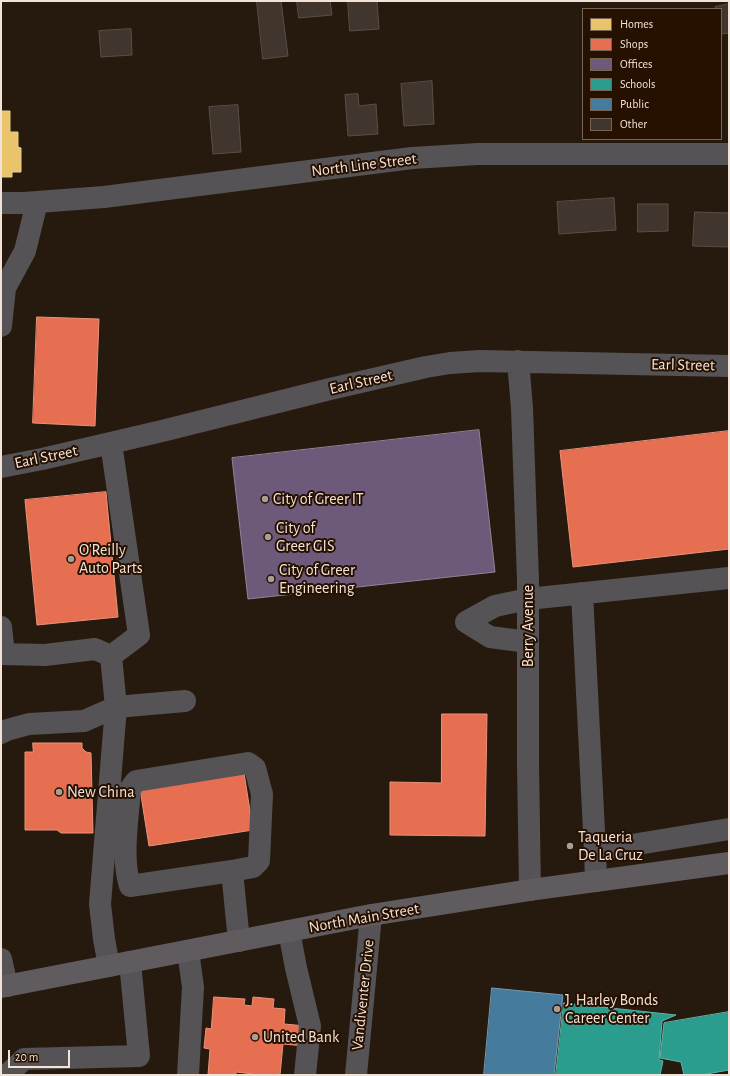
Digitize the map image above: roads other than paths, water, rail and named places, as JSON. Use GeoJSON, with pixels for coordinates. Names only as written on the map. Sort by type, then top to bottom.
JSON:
{"type":"FeatureCollection","features":[{"type":"Feature","properties":{"kind":"main road","name":"North Main Street"},"geometry":{"type":"LineString","coordinates":[[4,987],[372,915],[530,890],[729,863]]}},
{"type":"Feature","properties":{"kind":"street","name":"North Line Street"},"geometry":{"type":"LineString","coordinates":[[1,203],[104,197],[412,158],[478,154],[729,154]]}},
{"type":"Feature","properties":{"kind":"street"},"geometry":{"type":"LineString","coordinates":[[1,326],[5,288],[25,251],[37,202]]}},
{"type":"Feature","properties":{"kind":"street","name":"Earl Street"},"geometry":{"type":"LineString","coordinates":[[1,467],[162,431],[330,389],[450,363],[480,360],[729,366]]}},
{"type":"Feature","properties":{"kind":"street","name":"Berry Avenue"},"geometry":{"type":"LineString","coordinates":[[518,361],[522,408],[528,581],[530,890]]}},
{"type":"Feature","properties":{"kind":"street"},"geometry":{"type":"LineString","coordinates":[[111,443],[139,635],[111,656]]}},
{"type":"Feature","properties":{"kind":"street"},"geometry":{"type":"LineString","coordinates":[[528,642],[490,637],[466,622],[495,606],[528,599],[729,578]]}},
{"type":"Feature","properties":{"kind":"street"},"geometry":{"type":"LineString","coordinates":[[582,593],[596,881]]}},
{"type":"Feature","properties":{"kind":"street"},"geometry":{"type":"LineString","coordinates":[[1,627],[2,654],[45,655],[95,649],[111,656]]}},
{"type":"Feature","properties":{"kind":"street"},"geometry":{"type":"LineString","coordinates":[[7,1075],[24,1059],[139,1065],[119,964],[104,939],[100,904],[116,707],[111,656]]}},
{"type":"Feature","properties":{"kind":"street"},"geometry":{"type":"LineString","coordinates":[[1,734],[6,730],[30,724],[84,720],[116,707],[185,701]]}},
{"type":"Feature","properties":{"kind":"street"},"geometry":{"type":"LineString","coordinates":[[248,763],[255,768],[262,794],[259,861],[253,867],[232,871],[130,886],[127,877],[125,852],[130,789],[136,782],[248,763]]}},
{"type":"Feature","properties":{"kind":"street"},"geometry":{"type":"LineString","coordinates":[[595,851],[729,829]]}},
{"type":"Feature","properties":{"kind":"street"},"geometry":{"type":"LineString","coordinates":[[232,871],[239,941]]}},
{"type":"Feature","properties":{"kind":"street","name":"Vandiventer Drive"},"geometry":{"type":"LineString","coordinates":[[356,1075],[372,915]]}},
{"type":"Feature","properties":{"kind":"street"},"geometry":{"type":"LineString","coordinates":[[289,931],[310,1026],[305,1075]]}},
{"type":"Feature","properties":{"kind":"street"},"geometry":{"type":"LineString","coordinates":[[188,951],[193,987],[188,1075]]}},
{"type":"Feature","properties":{"kind":"street"},"geometry":{"type":"LineString","coordinates":[[1,959],[4,987]]}},
{"type":"Feature","properties":{"kind":"place","name":"City of Greer IT"},"geometry":{"type":"Point","coordinates":[265,499]}},
{"type":"Feature","properties":{"kind":"place","name":"City of Greer GIS"},"geometry":{"type":"Point","coordinates":[268,537]}},
{"type":"Feature","properties":{"kind":"place","name":"O'Reilly Auto Parts"},"geometry":{"type":"Point","coordinates":[71,559]}},
{"type":"Feature","properties":{"kind":"place","name":"City of Greer Engineering"},"geometry":{"type":"Point","coordinates":[271,579]}},
{"type":"Feature","properties":{"kind":"place","name":"New China"},"geometry":{"type":"Point","coordinates":[59,792]}},
{"type":"Feature","properties":{"kind":"place","name":"Taqueria De La Cruz"},"geometry":{"type":"Point","coordinates":[570,846]}},
{"type":"Feature","properties":{"kind":"place","name":"J. Harley Bonds Career Center"},"geometry":{"type":"Point","coordinates":[557,1009]}},
{"type":"Feature","properties":{"kind":"place","name":"United Bank"},"geometry":{"type":"Point","coordinates":[255,1037]}}]}
